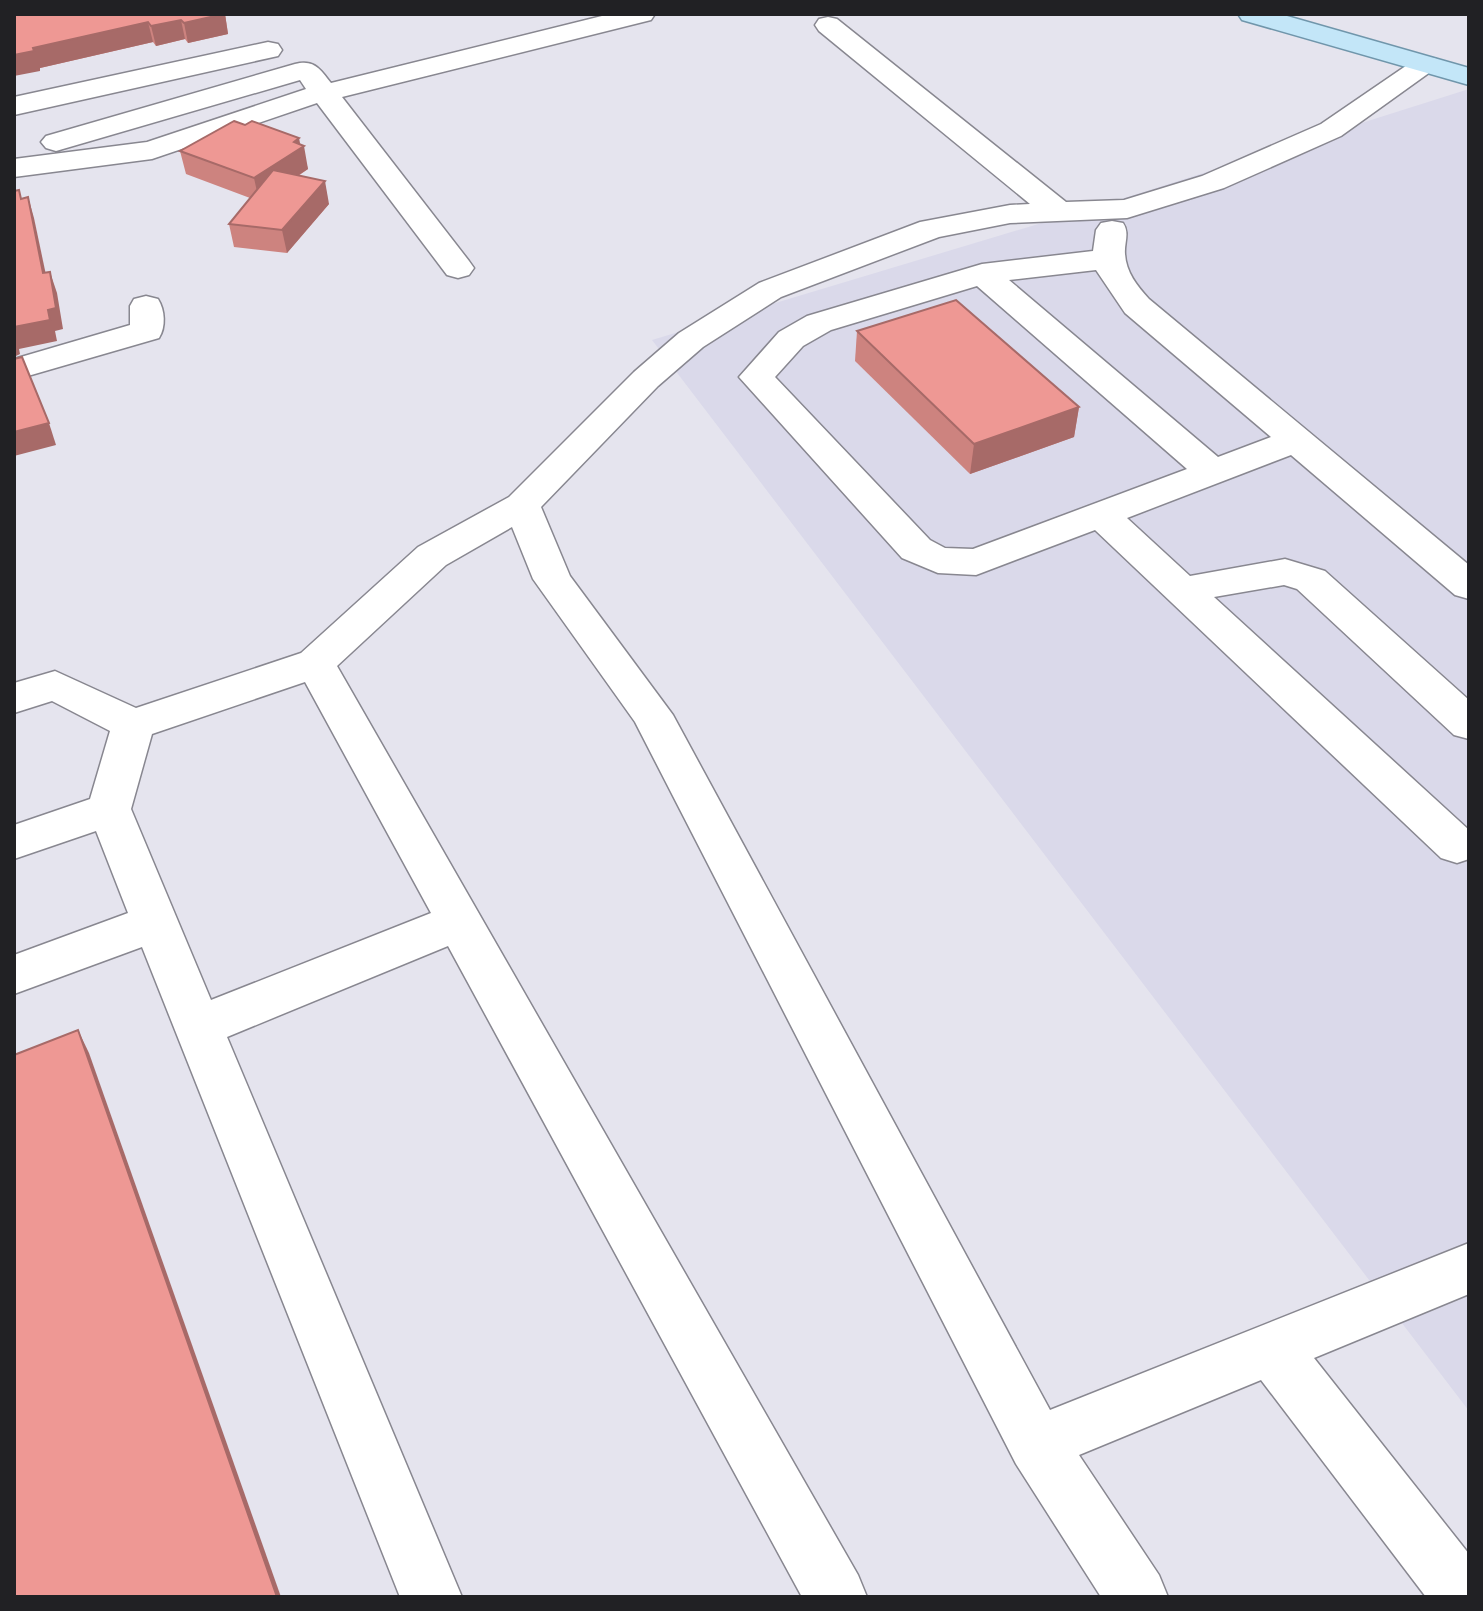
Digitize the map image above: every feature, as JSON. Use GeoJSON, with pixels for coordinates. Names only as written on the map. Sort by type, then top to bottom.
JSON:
{"type":"FeatureCollection","features":[{"type":"Feature","properties":{"kind":"main road"},"geometry":{"type":"LineString","coordinates":[[1251,14],[1469,77]]}},
{"type":"Feature","properties":{"kind":"street"},"geometry":{"type":"LineString","coordinates":[[414,44],[537,14]]}},
{"type":"Feature","properties":{"kind":"street"},"geometry":{"type":"LineString","coordinates":[[14,168],[145,140],[314,81],[623,16]]}},
{"type":"Feature","properties":{"kind":"street"},"geometry":{"type":"LineString","coordinates":[[828,25],[1059,212]]}},
{"type":"Feature","properties":{"kind":"street"},"geometry":{"type":"LineString","coordinates":[[14,106],[268,50]]}},
{"type":"Feature","properties":{"kind":"street"},"geometry":{"type":"LineString","coordinates":[[14,154],[244,85],[314,81],[336,62]]}},
{"type":"Feature","properties":{"kind":"street"},"geometry":{"type":"LineString","coordinates":[[14,698],[55,685],[133,725],[315,663],[432,556],[522,505],[657,369],[691,340],[770,290],[931,229],[1010,214],[1127,209],[1213,182],[1331,130],[1426,65]]}},
{"type":"Feature","properties":{"kind":"street"},"geometry":{"type":"LineString","coordinates":[[314,81],[458,268]]}},
{"type":"Feature","properties":{"kind":"street"},"geometry":{"type":"LineString","coordinates":[[82,134],[145,140],[244,85]]}},
{"type":"Feature","properties":{"kind":"street"},"geometry":{"type":"LineString","coordinates":[[1127,209],[1111,232],[1108,259],[1123,291],[1469,586]]}},
{"type":"Feature","properties":{"kind":"street"},"geometry":{"type":"LineString","coordinates":[[1108,259],[982,274],[819,323],[791,339],[756,377],[916,549],[938,560],[976,562],[1297,440]]}},
{"type":"Feature","properties":{"kind":"street"},"geometry":{"type":"LineString","coordinates":[[982,274],[1213,472]]}},
{"type":"Feature","properties":{"kind":"street"},"geometry":{"type":"LineString","coordinates":[[14,370],[147,331],[146,306]]}},
{"type":"Feature","properties":{"kind":"street"},"geometry":{"type":"LineString","coordinates":[[522,505],[552,579],[652,715],[1037,1444],[1137,1597]]}},
{"type":"Feature","properties":{"kind":"street"},"geometry":{"type":"LineString","coordinates":[[1101,515],[1457,846]]}},
{"type":"Feature","properties":{"kind":"street"},"geometry":{"type":"LineString","coordinates":[[1181,590],[1285,572],[1311,580],[1469,724]]}},
{"type":"Feature","properties":{"kind":"street"},"geometry":{"type":"LineString","coordinates":[[315,663],[836,1597]]}},
{"type":"Feature","properties":{"kind":"street"},"geometry":{"type":"LineString","coordinates":[[133,725],[109,809],[431,1597]]}},
{"type":"Feature","properties":{"kind":"street"},"geometry":{"type":"LineString","coordinates":[[14,842],[109,809]]}},
{"type":"Feature","properties":{"kind":"street"},"geometry":{"type":"LineString","coordinates":[[198,1027],[460,921]]}},
{"type":"Feature","properties":{"kind":"street"},"geometry":{"type":"LineString","coordinates":[[14,975],[156,922]]}},
{"type":"Feature","properties":{"kind":"street"},"geometry":{"type":"LineString","coordinates":[[1037,1444],[1469,1268]]}},
{"type":"Feature","properties":{"kind":"street"},"geometry":{"type":"LineString","coordinates":[[1271,1348],[1464,1597]]}},
{"type":"Feature","properties":{"kind":"shaded area"},"geometry":{"type":"Polygon","coordinates":[[[1469,89],[1469,1411],[652,340],[1118,200],[1469,89]]]}},
{"type":"Feature","properties":{"kind":"building"},"geometry":{"type":"Polygon","coordinates":[[[14,14],[224,14],[184,23],[181,20],[151,26],[148,22],[14,55],[14,14]]]}},
{"type":"Feature","properties":{"kind":"building"},"geometry":{"type":"Polygon","coordinates":[[[234,121],[245,125],[252,121],[299,138],[294,142],[304,146],[254,178],[180,151],[234,121]]]}},
{"type":"Feature","properties":{"kind":"building"},"geometry":{"type":"Polygon","coordinates":[[[273,170],[325,181],[282,230],[229,224],[273,170]]]}},
{"type":"Feature","properties":{"kind":"building"},"geometry":{"type":"Polygon","coordinates":[[[19,190],[21,199],[28,197],[43,273],[50,272],[56,308],[48,310],[50,320],[14,327],[14,191],[19,190]]]}},
{"type":"Feature","properties":{"kind":"building"},"geometry":{"type":"Polygon","coordinates":[[[956,300],[1079,407],[974,444],[857,331],[956,300]]]}},
{"type":"Feature","properties":{"kind":"building"},"geometry":{"type":"Polygon","coordinates":[[[22,357],[49,423],[14,432],[14,359],[22,357]]]}},
{"type":"Feature","properties":{"kind":"building"},"geometry":{"type":"Polygon","coordinates":[[[78,1030],[277,1597],[14,1597],[14,1055],[78,1030]]]}}]}
